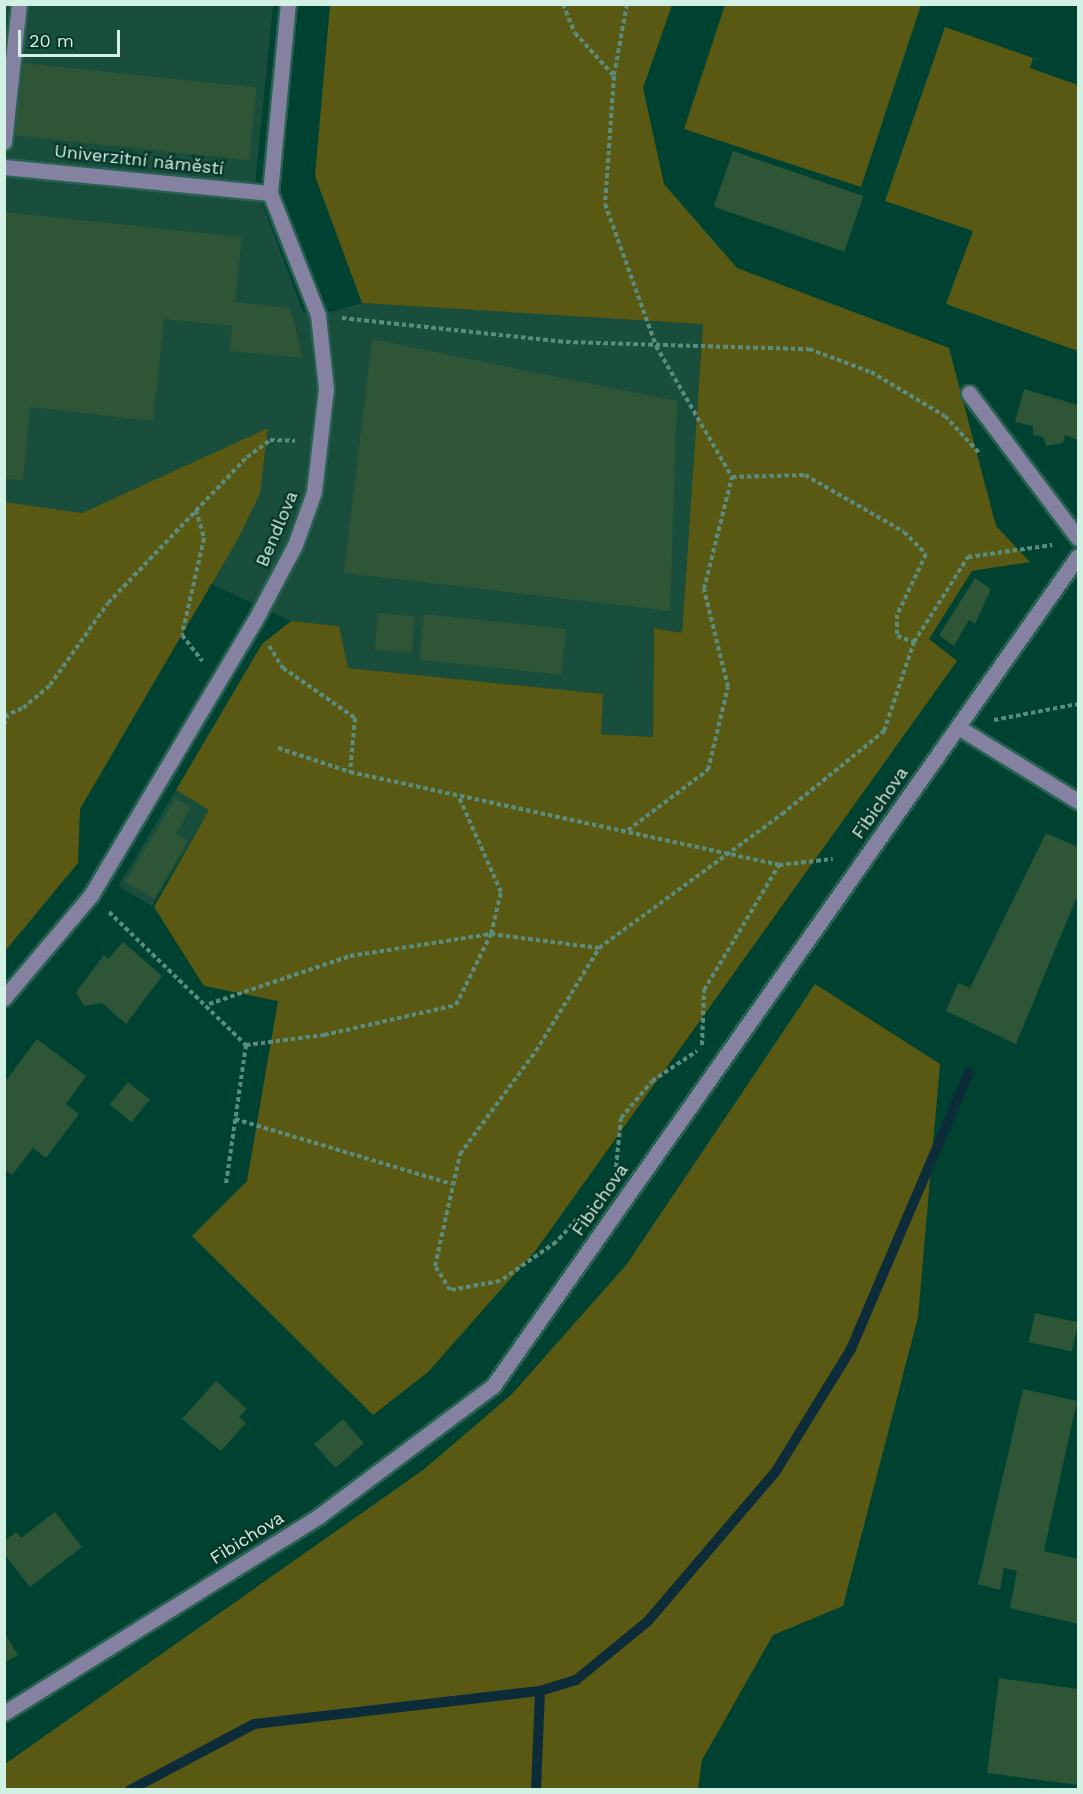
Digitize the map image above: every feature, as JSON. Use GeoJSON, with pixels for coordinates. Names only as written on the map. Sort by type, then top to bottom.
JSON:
{"type":"FeatureCollection","features":[{"type":"Feature","properties":{"kind":"street"},"geometry":{"type":"LineString","coordinates":[[4,142],[19,4]]}},
{"type":"Feature","properties":{"kind":"street","name":"Bendlova"},"geometry":{"type":"LineString","coordinates":[[4,998],[91,895],[221,677],[295,546],[323,443],[326,389],[318,315],[270,193],[288,4]]}},
{"type":"Feature","properties":{"kind":"street","name":"Univerzitní náměstí"},"geometry":{"type":"LineString","coordinates":[[4,167],[270,193]]}},
{"type":"Feature","properties":{"kind":"street"},"geometry":{"type":"LineString","coordinates":[[969,393],[1078,538]]}},
{"type":"Feature","properties":{"kind":"street","name":"Fibichova"},"geometry":{"type":"LineString","coordinates":[[4,1713],[319,1516],[493,1386],[1078,556]]}},
{"type":"Feature","properties":{"kind":"street"},"geometry":{"type":"LineString","coordinates":[[958,727],[1078,801]]}},
{"type":"Feature","properties":{"kind":"path"},"geometry":{"type":"LineString","coordinates":[[563,4],[575,33],[614,76]]}},
{"type":"Feature","properties":{"kind":"path"},"geometry":{"type":"LineString","coordinates":[[627,4],[614,76],[605,204],[656,346],[732,477],[705,590],[728,687],[708,770],[628,830]]}},
{"type":"Feature","properties":{"kind":"path"},"geometry":{"type":"LineString","coordinates":[[318,315],[566,342],[809,349],[871,372],[945,416],[964,436]]}},
{"type":"Feature","properties":{"kind":"path"},"geometry":{"type":"LineString","coordinates":[[4,724],[7,716],[62,672],[108,603],[196,510],[270,440],[323,443]]}},
{"type":"Feature","properties":{"kind":"path"},"geometry":{"type":"LineString","coordinates":[[732,477],[805,475],[904,532],[926,554],[897,615],[897,636],[914,642]]}},
{"type":"Feature","properties":{"kind":"path"},"geometry":{"type":"LineString","coordinates":[[196,510],[204,537],[182,635],[192,654],[221,677]]}},
{"type":"Feature","properties":{"kind":"path"},"geometry":{"type":"LineString","coordinates":[[585,1210],[556,1242],[500,1281],[450,1290],[435,1266],[451,1184],[460,1154],[536,1051],[600,948],[728,854],[884,731],[914,642],[968,557],[1032,552],[1062,542]]}},
{"type":"Feature","properties":{"kind":"path"},"geometry":{"type":"LineString","coordinates":[[282,668],[355,718],[350,772]]}},
{"type":"Feature","properties":{"kind":"path"},"geometry":{"type":"LineString","coordinates":[[958,727],[1078,704]]}},
{"type":"Feature","properties":{"kind":"path"},"geometry":{"type":"LineString","coordinates":[[278,748],[350,772],[628,830],[779,865],[864,860]]}},
{"type":"Feature","properties":{"kind":"path"},"geometry":{"type":"LineString","coordinates":[[246,1045],[324,1035],[456,1005],[491,934],[501,892],[459,796]]}},
{"type":"Feature","properties":{"kind":"path"},"geometry":{"type":"LineString","coordinates":[[615,1179],[621,1118],[652,1081],[701,1048],[704,990],[779,865]]}},
{"type":"Feature","properties":{"kind":"path"},"geometry":{"type":"LineString","coordinates":[[91,895],[209,1004],[246,1045]]}},
{"type":"Feature","properties":{"kind":"path"},"geometry":{"type":"LineString","coordinates":[[209,1004],[350,956],[491,934],[600,948]]}},
{"type":"Feature","properties":{"kind":"path"},"geometry":{"type":"LineString","coordinates":[[226,1184],[246,1045]]}},
{"type":"Feature","properties":{"kind":"path"},"geometry":{"type":"LineString","coordinates":[[235,1119],[451,1184]]}},
{"type":"Feature","properties":{"kind":"shaded area"},"geometry":{"type":"Polygon","coordinates":[[[5,5],[273,5],[255,184],[303,312],[331,312],[362,303],[703,323],[682,633],[654,628],[653,737],[600,734],[603,694],[348,668],[339,626],[291,621],[209,583],[260,493],[268,428],[82,513],[5,502],[5,5]]]}},
{"type":"Feature","properties":{"kind":"shaded area"},"geometry":{"type":"Polygon","coordinates":[[[330,5],[672,5],[643,88],[664,184],[737,268],[949,348],[996,526],[1030,562],[972,571],[929,639],[957,661],[536,1250],[428,1372],[373,1415],[192,1236],[247,1181],[278,1001],[204,986],[154,907],[209,810],[176,790],[262,644],[291,621],[339,626],[348,668],[603,694],[601,734],[653,737],[654,628],[682,633],[703,324],[362,303],[315,176],[330,5]]]}},
{"type":"Feature","properties":{"kind":"shaded area"},"geometry":{"type":"Polygon","coordinates":[[[725,5],[921,5],[861,187],[684,129],[725,5]]]}},
{"type":"Feature","properties":{"kind":"shaded area"},"geometry":{"type":"Polygon","coordinates":[[[945,27],[1033,58],[1030,68],[1078,85],[1078,351],[946,304],[973,231],[885,201],[945,27]]]}},
{"type":"Feature","properties":{"kind":"shaded area"},"geometry":{"type":"Polygon","coordinates":[[[268,428],[260,493],[239,537],[80,809],[78,863],[5,951],[5,502],[82,513],[268,428]]]}},
{"type":"Feature","properties":{"kind":"shaded area"},"geometry":{"type":"Polygon","coordinates":[[[176,790],[209,810],[152,906],[118,886],[176,790]]]}},
{"type":"Feature","properties":{"kind":"shaded area"},"geometry":{"type":"Polygon","coordinates":[[[815,984],[940,1064],[918,1317],[843,1606],[773,1635],[702,1760],[698,1789],[5,1789],[5,1764],[423,1470],[512,1394],[627,1264],[815,984]]]}},
{"type":"Feature","properties":{"kind":"building"},"geometry":{"type":"Polygon","coordinates":[[[23,63],[257,88],[249,160],[15,136],[23,63]]]}},
{"type":"Feature","properties":{"kind":"building"},"geometry":{"type":"Polygon","coordinates":[[[733,151],[863,196],[844,252],[714,207],[733,151]]]}},
{"type":"Feature","properties":{"kind":"building"},"geometry":{"type":"Polygon","coordinates":[[[4,212],[242,237],[235,302],[290,308],[303,358],[230,351],[232,326],[164,319],[153,421],[30,407],[23,480],[4,479],[4,212]]]}},
{"type":"Feature","properties":{"kind":"building"},"geometry":{"type":"Polygon","coordinates":[[[372,339],[677,401],[670,611],[344,573],[372,339]]]}},
{"type":"Feature","properties":{"kind":"building"},"geometry":{"type":"Polygon","coordinates":[[[1024,389],[1078,405],[1078,440],[1065,435],[1063,443],[1046,446],[1043,437],[1033,435],[1033,426],[1015,422],[1024,389]]]}},
{"type":"Feature","properties":{"kind":"building"},"geometry":{"type":"Polygon","coordinates":[[[975,578],[991,589],[975,624],[969,620],[954,646],[939,635],[975,578]]]}},
{"type":"Feature","properties":{"kind":"building"},"geometry":{"type":"Polygon","coordinates":[[[378,613],[415,616],[412,653],[375,650],[378,613]]]}},
{"type":"Feature","properties":{"kind":"building"},"geometry":{"type":"Polygon","coordinates":[[[424,614],[566,629],[561,675],[419,660],[424,614]]]}},
{"type":"Feature","properties":{"kind":"building"},"geometry":{"type":"Polygon","coordinates":[[[175,799],[191,807],[176,834],[188,841],[154,899],[125,882],[175,799]]]}},
{"type":"Feature","properties":{"kind":"building"},"geometry":{"type":"Polygon","coordinates":[[[1046,833],[1078,847],[1078,894],[1016,1044],[946,1011],[958,983],[970,988],[1046,833]]]}},
{"type":"Feature","properties":{"kind":"building"},"geometry":{"type":"Polygon","coordinates":[[[123,942],[162,976],[126,1024],[102,1003],[84,1006],[76,992],[104,955],[108,959],[123,942]]]}},
{"type":"Feature","properties":{"kind":"building"},"geometry":{"type":"Polygon","coordinates":[[[37,1039],[86,1076],[66,1104],[79,1114],[46,1158],[33,1148],[12,1175],[4,1169],[4,1083],[37,1039]]]}},
{"type":"Feature","properties":{"kind":"building"},"geometry":{"type":"Polygon","coordinates":[[[128,1082],[150,1100],[132,1122],[110,1105],[128,1082]]]}},
{"type":"Feature","properties":{"kind":"building"},"geometry":{"type":"Polygon","coordinates":[[[1035,1313],[1078,1322],[1072,1351],[1029,1342],[1035,1313]]]}},
{"type":"Feature","properties":{"kind":"building"},"geometry":{"type":"Polygon","coordinates":[[[216,1381],[247,1409],[239,1417],[246,1423],[221,1451],[182,1419],[216,1381]]]}},
{"type":"Feature","properties":{"kind":"building"},"geometry":{"type":"Polygon","coordinates":[[[1023,1389],[1077,1401],[1044,1551],[1078,1559],[1078,1624],[1010,1608],[1017,1571],[1004,1568],[1000,1590],[978,1584],[1023,1389]]]}},
{"type":"Feature","properties":{"kind":"building"},"geometry":{"type":"Polygon","coordinates":[[[343,1419],[364,1443],[335,1468],[314,1444],[343,1419]]]}},
{"type":"Feature","properties":{"kind":"building"},"geometry":{"type":"Polygon","coordinates":[[[55,1512],[82,1547],[30,1587],[4,1554],[4,1541],[16,1532],[21,1538],[55,1512]]]}},
{"type":"Feature","properties":{"kind":"building"},"geometry":{"type":"Polygon","coordinates":[[[4,1632],[18,1655],[4,1663],[4,1632]]]}},
{"type":"Feature","properties":{"kind":"building"},"geometry":{"type":"Polygon","coordinates":[[[999,1678],[1078,1689],[1078,1785],[987,1773],[999,1678]]]}},
{"type":"Feature","properties":{"kind":"waterway"},"geometry":{"type":"LineString","coordinates":[[536,1790],[540,1691],[576,1680],[648,1621],[776,1471],[851,1349],[969,1072]]}},
{"type":"Feature","properties":{"kind":"waterway"},"geometry":{"type":"LineString","coordinates":[[130,1790],[254,1724],[540,1691]]}}]}
